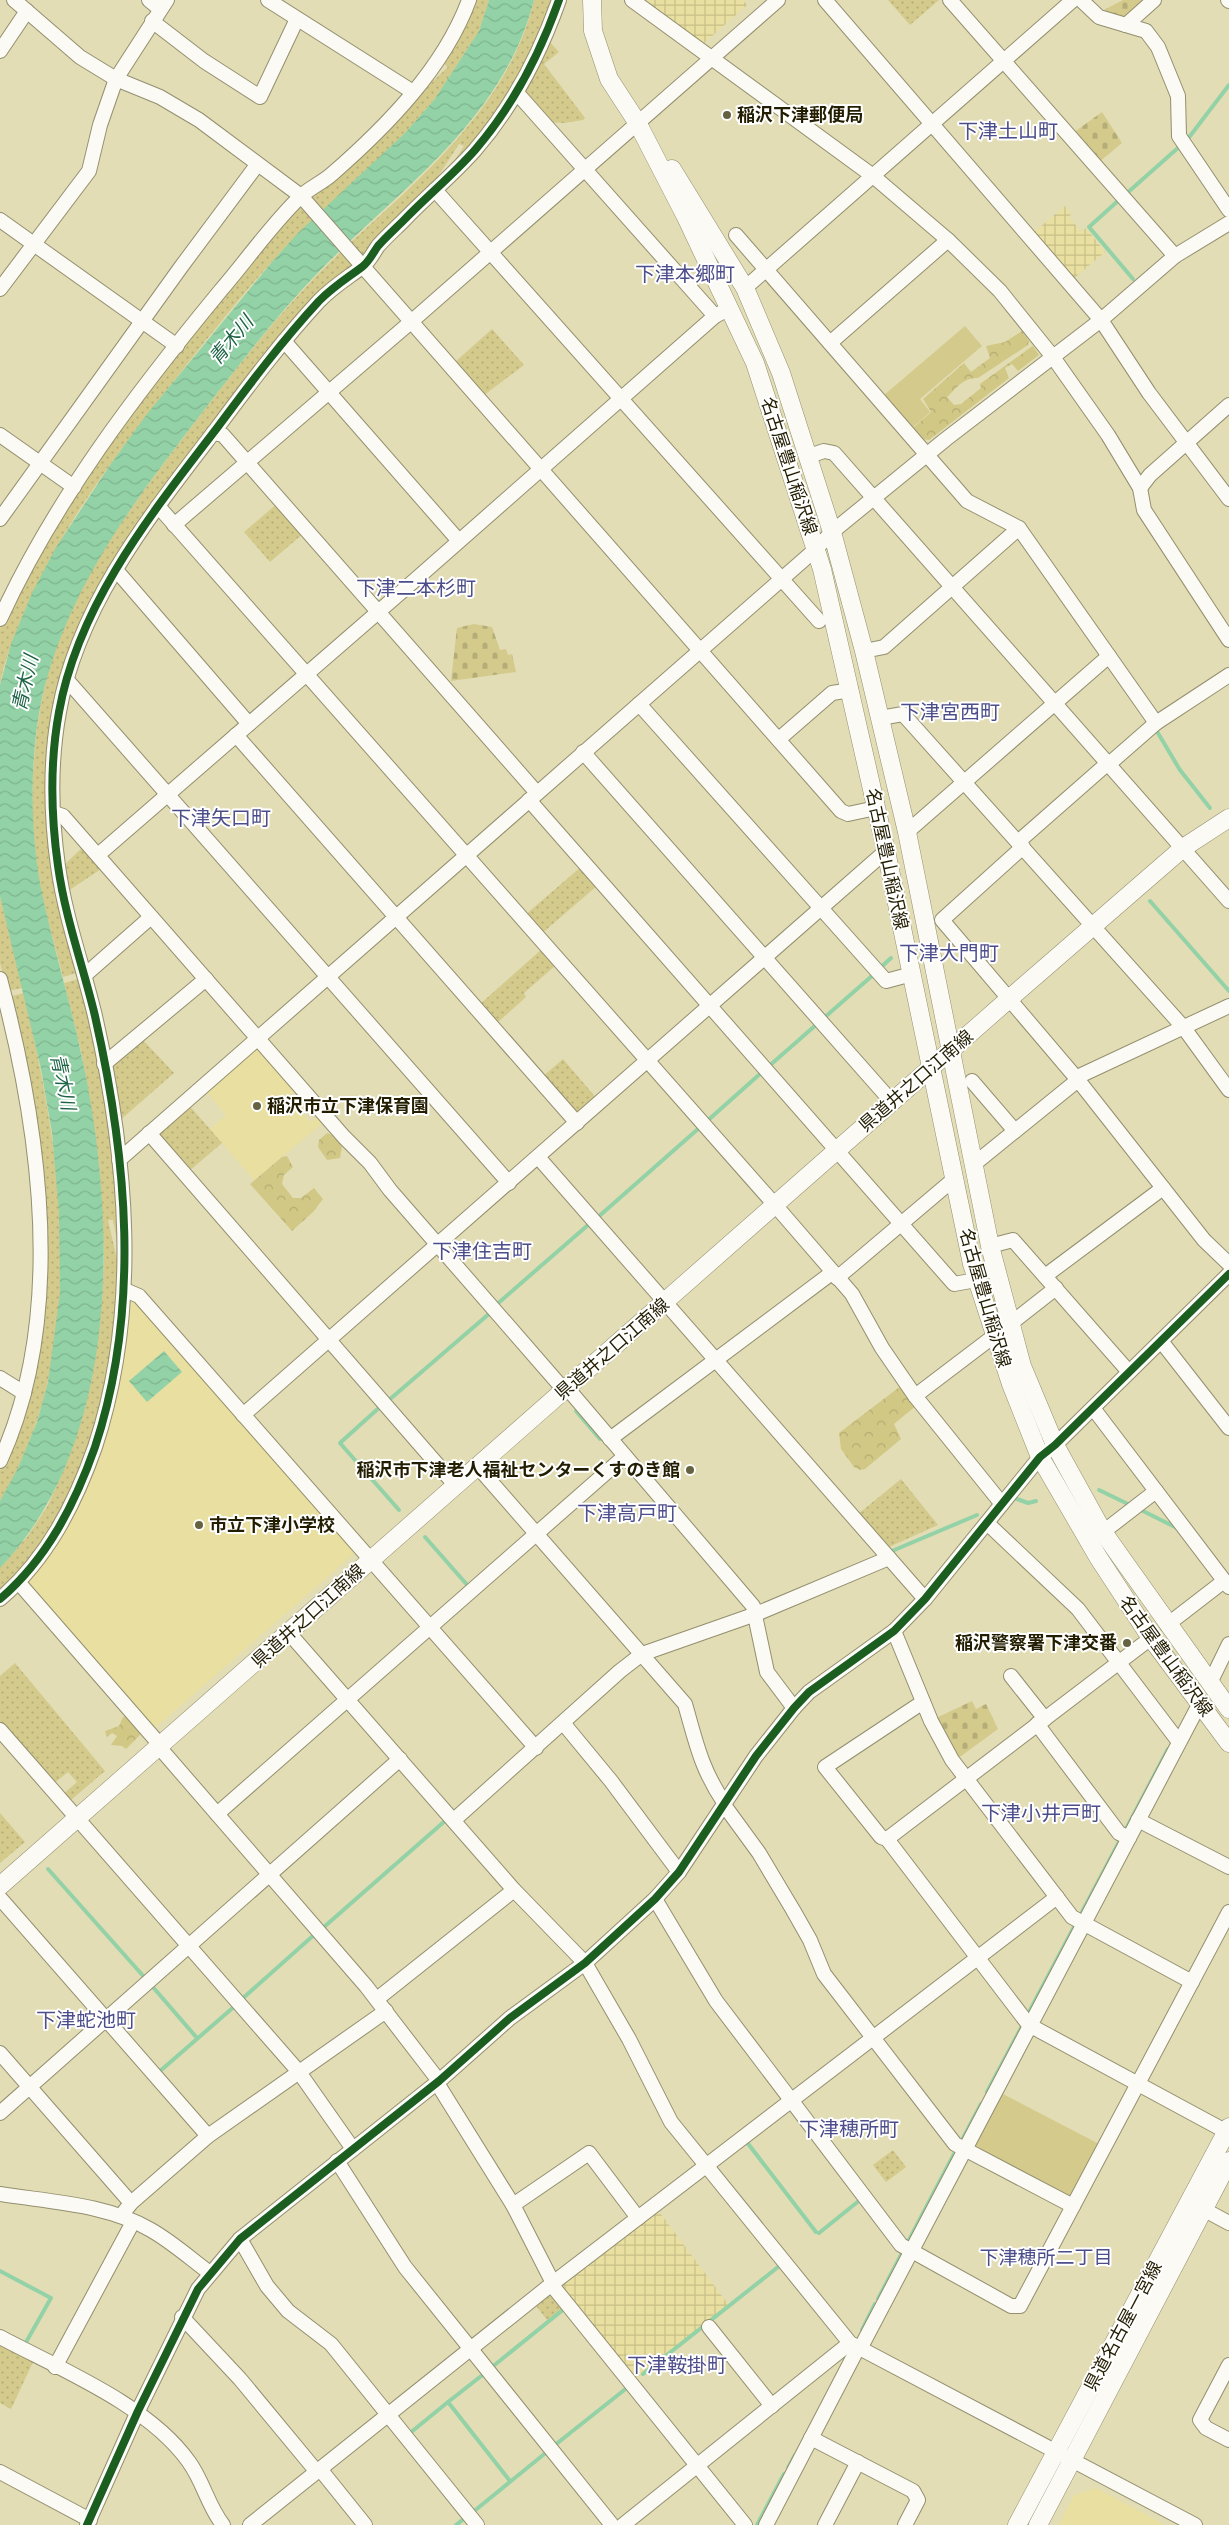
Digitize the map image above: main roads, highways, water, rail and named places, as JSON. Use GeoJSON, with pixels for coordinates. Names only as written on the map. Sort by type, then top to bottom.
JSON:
{"type":"FeatureCollection","features":[{"type":"Feature","properties":{"kind":"main road","name":"名古屋豊山稲沢線"},"geometry":{"type":"LineString","coordinates":[[592,0],[593,31],[609,79],[637,122],[730,308],[755,363],[816,549],[851,690],[976,1280],[994,1336],[1040,1457],[1098,1557],[1151,1638],[1229,1743]]}},
{"type":"Feature","properties":{"kind":"main road","name":"名古屋豊山稲沢線"},"geometry":{"type":"LineString","coordinates":[[637,122],[655,143],[701,214],[745,288],[781,373],[809,456],[832,532],[864,651],[907,832],[990,1246],[1022,1366],[1055,1445],[1103,1532],[1167,1625],[1229,1709]]}},
{"type":"Feature","properties":{"kind":"main road","name":"県道井之口江南線"},"geometry":{"type":"LineString","coordinates":[[0,1886],[1094,925],[1184,848],[1229,818]]}},
{"type":"Feature","properties":{"kind":"main road","name":"県道名古屋一宮線"},"geometry":{"type":"LineString","coordinates":[[1017,2525],[1228,2129]]}},
{"type":"Feature","properties":{"kind":"main road","name":"県道名古屋一宮線"},"geometry":{"type":"LineString","coordinates":[[1038,2525],[1229,2161]]}},
{"type":"Feature","properties":{"kind":"water","name":"青木川"},"geometry":{"type":"Polygon","coordinates":[[[489,0],[534,0],[519,44],[497,84],[471,121],[441,154],[295,297],[212,400],[148,484],[103,552],[83,588],[66,625],[52,663],[41,703],[34,750],[33,826],[43,898],[77,1034],[93,1117],[101,1184],[104,1254],[100,1323],[89,1391],[70,1456],[40,1516],[0,1568],[0,1501],[18,1468],[37,1422],[48,1382],[60,1293],[59,1212],[52,1133],[41,1069],[0,896],[0,685],[11,644],[32,593],[55,549],[110,465],[147,414],[271,263],[298,233],[405,133],[434,100],[479,31],[489,0]]]}},
{"type":"Feature","properties":{"kind":"water"},"geometry":{"type":"Polygon","coordinates":[[[164,1351],[182,1372],[147,1402],[129,1381],[164,1351]]]}},
{"type":"Feature","properties":{"kind":"waterway"},"geometry":{"type":"LineString","coordinates":[[1187,140],[1229,85]]}},
{"type":"Feature","properties":{"kind":"waterway"},"geometry":{"type":"LineString","coordinates":[[1126,194],[1179,147]]}},
{"type":"Feature","properties":{"kind":"waterway"},"geometry":{"type":"LineString","coordinates":[[1120,199],[1089,227],[1133,279]]}},
{"type":"Feature","properties":{"kind":"waterway"},"geometry":{"type":"LineString","coordinates":[[1155,728],[1180,770],[1210,808]]}},
{"type":"Feature","properties":{"kind":"waterway"},"geometry":{"type":"LineString","coordinates":[[1150,901],[1229,991]]}},
{"type":"Feature","properties":{"kind":"waterway"},"geometry":{"type":"LineString","coordinates":[[879,969],[891,958]]}},
{"type":"Feature","properties":{"kind":"waterway"},"geometry":{"type":"LineString","coordinates":[[825,1017],[873,975]]}},
{"type":"Feature","properties":{"kind":"waterway"},"geometry":{"type":"LineString","coordinates":[[768,1067],[817,1024]]}},
{"type":"Feature","properties":{"kind":"waterway"},"geometry":{"type":"LineString","coordinates":[[706,1122],[761,1073]]}},
{"type":"Feature","properties":{"kind":"waterway"},"geometry":{"type":"LineString","coordinates":[[597,1218],[698,1129]]}},
{"type":"Feature","properties":{"kind":"waterway"},"geometry":{"type":"LineString","coordinates":[[496,1305],[588,1225]]}},
{"type":"Feature","properties":{"kind":"waterway"},"geometry":{"type":"LineString","coordinates":[[389,1400],[490,1313]]}},
{"type":"Feature","properties":{"kind":"waterway"},"geometry":{"type":"LineString","coordinates":[[381,1406],[340,1443],[399,1510]]}},
{"type":"Feature","properties":{"kind":"waterway"},"geometry":{"type":"LineString","coordinates":[[576,1411],[600,1439]]}},
{"type":"Feature","properties":{"kind":"waterway"},"geometry":{"type":"LineString","coordinates":[[1099,1490],[1130,1505]]}},
{"type":"Feature","properties":{"kind":"waterway"},"geometry":{"type":"LineString","coordinates":[[1017,1499],[1028,1503],[1036,1501]]}},
{"type":"Feature","properties":{"kind":"waterway"},"geometry":{"type":"LineString","coordinates":[[1139,1509],[1177,1528]]}},
{"type":"Feature","properties":{"kind":"waterway"},"geometry":{"type":"LineString","coordinates":[[892,1551],[977,1515]]}},
{"type":"Feature","properties":{"kind":"waterway"},"geometry":{"type":"LineString","coordinates":[[425,1537],[469,1587]]}},
{"type":"Feature","properties":{"kind":"waterway"},"geometry":{"type":"LineString","coordinates":[[1126,1829],[1168,1749]]}},
{"type":"Feature","properties":{"kind":"waterway"},"geometry":{"type":"LineString","coordinates":[[324,1927],[446,1820]]}},
{"type":"Feature","properties":{"kind":"waterway"},"geometry":{"type":"LineString","coordinates":[[1082,1912],[1119,1842]]}},
{"type":"Feature","properties":{"kind":"waterway"},"geometry":{"type":"LineString","coordinates":[[48,1869],[145,1978]]}},
{"type":"Feature","properties":{"kind":"waterway"},"geometry":{"type":"LineString","coordinates":[[1029,2012],[1074,1927]]}},
{"type":"Feature","properties":{"kind":"waterway"},"geometry":{"type":"LineString","coordinates":[[242,1999],[315,1934]]}},
{"type":"Feature","properties":{"kind":"waterway"},"geometry":{"type":"LineString","coordinates":[[152,1986],[197,2038]]}},
{"type":"Feature","properties":{"kind":"waterway"},"geometry":{"type":"LineString","coordinates":[[159,2072],[236,2005]]}},
{"type":"Feature","properties":{"kind":"waterway"},"geometry":{"type":"LineString","coordinates":[[987,2092],[1022,2026]]}},
{"type":"Feature","properties":{"kind":"waterway"},"geometry":{"type":"LineString","coordinates":[[962,2140],[981,2104]]}},
{"type":"Feature","properties":{"kind":"waterway"},"geometry":{"type":"LineString","coordinates":[[746,2141],[816,2232]]}},
{"type":"Feature","properties":{"kind":"waterway"},"geometry":{"type":"LineString","coordinates":[[909,2240],[954,2154]]}},
{"type":"Feature","properties":{"kind":"waterway"},"geometry":{"type":"LineString","coordinates":[[819,2233],[860,2200],[862,2202]]}},
{"type":"Feature","properties":{"kind":"waterway"},"geometry":{"type":"LineString","coordinates":[[878,2299],[902,2253]]}},
{"type":"Feature","properties":{"kind":"waterway"},"geometry":{"type":"LineString","coordinates":[[643,2374],[778,2267]]}},
{"type":"Feature","properties":{"kind":"waterway"},"geometry":{"type":"LineString","coordinates":[[0,2271],[51,2298],[25,2344],[28,2345]]}},
{"type":"Feature","properties":{"kind":"waterway"},"geometry":{"type":"LineString","coordinates":[[862,2330],[875,2304]]}},
{"type":"Feature","properties":{"kind":"waterway"},"geometry":{"type":"LineString","coordinates":[[492,2367],[564,2309]]}},
{"type":"Feature","properties":{"kind":"waterway"},"geometry":{"type":"LineString","coordinates":[[448,2402],[485,2373]]}},
{"type":"Feature","properties":{"kind":"waterway"},"geometry":{"type":"LineString","coordinates":[[555,2445],[628,2387]]}},
{"type":"Feature","properties":{"kind":"waterway"},"geometry":{"type":"LineString","coordinates":[[410,2433],[448,2402],[510,2481]]}},
{"type":"Feature","properties":{"kind":"waterway"},"geometry":{"type":"LineString","coordinates":[[473,2512],[548,2451]]}},
{"type":"Feature","properties":{"kind":"waterway"},"geometry":{"type":"LineString","coordinates":[[788,2468],[795,2455]]}},
{"type":"Feature","properties":{"kind":"waterway"},"geometry":{"type":"LineString","coordinates":[[757,2525],[784,2474]]}},
{"type":"Feature","properties":{"kind":"waterway"},"geometry":{"type":"LineString","coordinates":[[456,2525],[466,2517]]}},
{"type":"Feature","properties":{"kind":"place","name":"稲沢下津郵便局"},"geometry":{"type":"Point","coordinates":[727,115]}},
{"type":"Feature","properties":{"kind":"place","name":"稲沢市立下津保育園"},"geometry":{"type":"Point","coordinates":[257,1106]}},
{"type":"Feature","properties":{"kind":"place","name":"稲沢市下津老人福祉センターくすのき館"},"geometry":{"type":"Point","coordinates":[690,1470]}},
{"type":"Feature","properties":{"kind":"place","name":"市立下津小学校"},"geometry":{"type":"Point","coordinates":[199,1525]}},
{"type":"Feature","properties":{"kind":"place","name":"稲沢警察署下津交番"},"geometry":{"type":"Point","coordinates":[1127,1643]}},
{"type":"Feature","properties":{"kind":"district","name":"下津土山町"},"geometry":{"type":"Point","coordinates":[1008,131]}},
{"type":"Feature","properties":{"kind":"district","name":"下津本郷町"},"geometry":{"type":"Point","coordinates":[685,274]}},
{"type":"Feature","properties":{"kind":"district","name":"下津二本杉町"},"geometry":{"type":"Point","coordinates":[416,588]}},
{"type":"Feature","properties":{"kind":"district","name":"下津宮西町"},"geometry":{"type":"Point","coordinates":[950,712]}},
{"type":"Feature","properties":{"kind":"district","name":"下津矢口町"},"geometry":{"type":"Point","coordinates":[221,818]}},
{"type":"Feature","properties":{"kind":"district","name":"下津大門町"},"geometry":{"type":"Point","coordinates":[949,953]}},
{"type":"Feature","properties":{"kind":"district","name":"下津住吉町"},"geometry":{"type":"Point","coordinates":[482,1251]}},
{"type":"Feature","properties":{"kind":"district","name":"下津高戸町"},"geometry":{"type":"Point","coordinates":[627,1513]}},
{"type":"Feature","properties":{"kind":"district","name":"下津小井戸町"},"geometry":{"type":"Point","coordinates":[1041,1813]}},
{"type":"Feature","properties":{"kind":"district","name":"下津蛇池町"},"geometry":{"type":"Point","coordinates":[86,2020]}},
{"type":"Feature","properties":{"kind":"district","name":"下津穂所町"},"geometry":{"type":"Point","coordinates":[849,2129]}},
{"type":"Feature","properties":{"kind":"district","name":"下津穂所二丁目"},"geometry":{"type":"Point","coordinates":[1046,2257]}},
{"type":"Feature","properties":{"kind":"district","name":"下津鞍掛町"},"geometry":{"type":"Point","coordinates":[677,2365]}}]}
